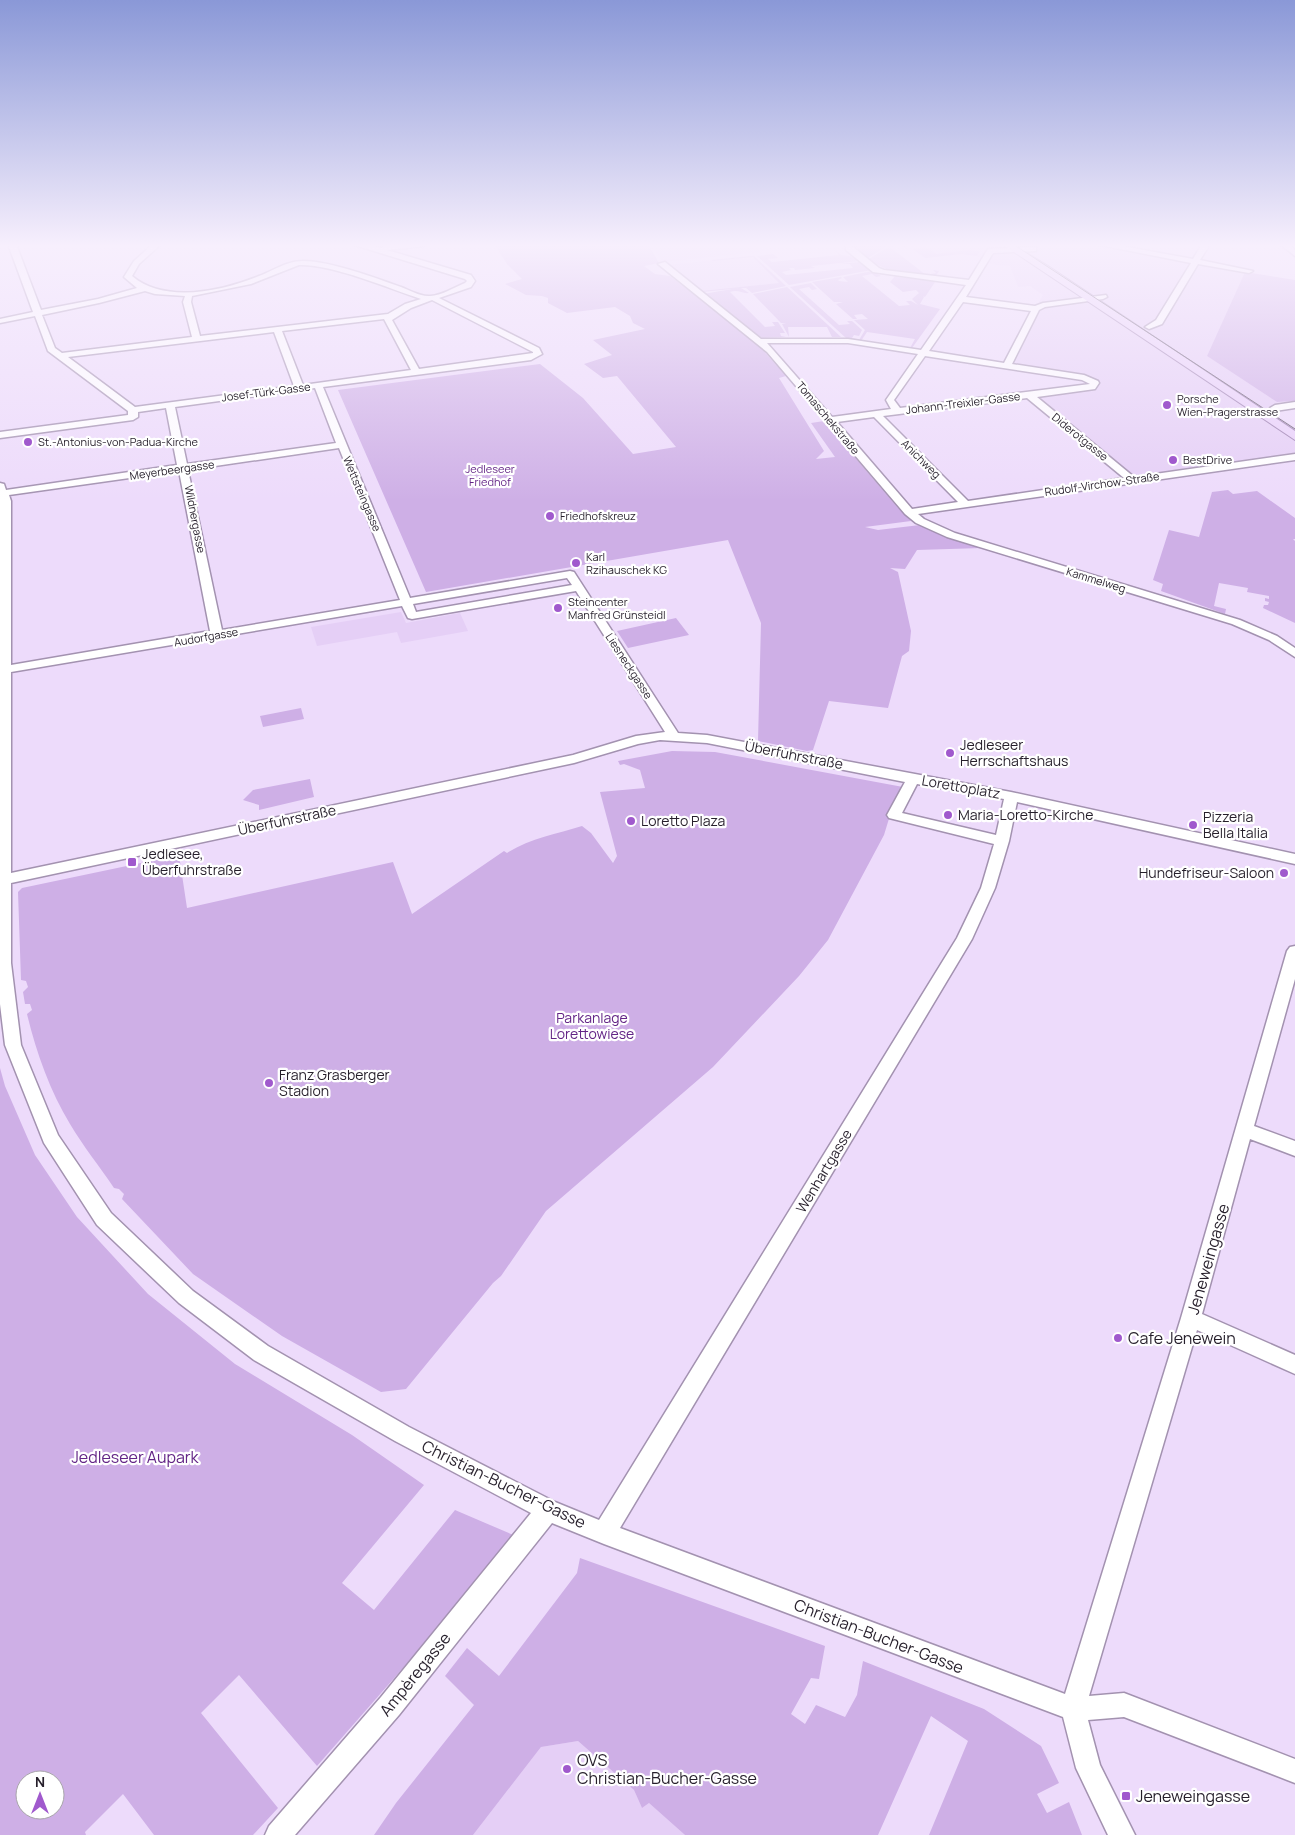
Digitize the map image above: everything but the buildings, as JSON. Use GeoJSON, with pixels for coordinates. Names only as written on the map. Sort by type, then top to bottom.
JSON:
{"type":"FeatureCollection","features":[{"type":"Feature","properties":{"kind":"main road"},"geometry":{"type":"LineString","coordinates":[[1137,330],[1295,436]]}},
{"type":"Feature","properties":{"kind":"main road"},"geometry":{"type":"LineString","coordinates":[[1155,330],[1288,416]]}},
{"type":"Feature","properties":{"kind":"main road"},"geometry":{"type":"LineString","coordinates":[[1257,410],[1267,403]]}},
{"type":"Feature","properties":{"kind":"street"},"geometry":{"type":"LineString","coordinates":[[44,330],[51,349],[133,410]]}},
{"type":"Feature","properties":{"kind":"street"},"geometry":{"type":"LineString","coordinates":[[194,330],[197,339]]}},
{"type":"Feature","properties":{"kind":"street"},"geometry":{"type":"LineString","coordinates":[[59,356],[277,330],[299,387]]}},
{"type":"Feature","properties":{"kind":"street"},"geometry":{"type":"LineString","coordinates":[[393,330],[416,372]]}},
{"type":"Feature","properties":{"kind":"street","name":"Josef-Türk-Gasse"},"geometry":{"type":"LineString","coordinates":[[0,435],[133,417],[133,410],[531,357],[538,354],[536,350],[494,330]]}},
{"type":"Feature","properties":{"kind":"street","name":"Tomaschekstraße"},"geometry":{"type":"LineString","coordinates":[[746,330],[761,341],[909,512],[920,521]]}},
{"type":"Feature","properties":{"kind":"street"},"geometry":{"type":"LineString","coordinates":[[897,411],[890,400],[939,330]]}},
{"type":"Feature","properties":{"kind":"street"},"geometry":{"type":"LineString","coordinates":[[761,341],[848,341],[1007,366],[1025,330]]}},
{"type":"Feature","properties":{"kind":"street","name":"Johann-Treixler-Gasse"},"geometry":{"type":"LineString","coordinates":[[830,420],[1092,387],[1095,384],[1084,378],[1007,366]]}},
{"type":"Feature","properties":{"kind":"street","name":"Wettsteingasse"},"geometry":{"type":"LineString","coordinates":[[318,386],[341,446],[407,602]]}},
{"type":"Feature","properties":{"kind":"street","name":"Diderotgasse"},"geometry":{"type":"LineString","coordinates":[[1029,395],[1131,479]]}},
{"type":"Feature","properties":{"kind":"street"},"geometry":{"type":"LineString","coordinates":[[1267,403],[1295,405]]}},
{"type":"Feature","properties":{"kind":"street","name":"Wildnergasse"},"geometry":{"type":"LineString","coordinates":[[170,405],[217,635]]}},
{"type":"Feature","properties":{"kind":"street","name":"Anichweg"},"geometry":{"type":"LineString","coordinates":[[876,414],[965,503]]}},
{"type":"Feature","properties":{"kind":"street","name":"Meyerbeergasse"},"geometry":{"type":"LineString","coordinates":[[2,496],[341,446]]}},
{"type":"Feature","properties":{"kind":"street","name":"Rudolf-Virchow-Straße"},"geometry":{"type":"LineString","coordinates":[[909,512],[1295,457]]}},
{"type":"Feature","properties":{"kind":"street","name":"Christian-Bucher-Gasse"},"geometry":{"type":"LineString","coordinates":[[2,496],[4,670],[2,788],[3,962],[13,1045],[50,1138],[104,1219],[186,1297],[261,1353],[402,1434],[548,1510],[604,1533],[1073,1709],[1124,1705],[1295,1771]]}},
{"type":"Feature","properties":{"kind":"street","name":"Kammelweg"},"geometry":{"type":"LineString","coordinates":[[920,521],[951,535],[1236,622],[1273,638],[1295,653]]}},
{"type":"Feature","properties":{"kind":"street","name":"Audorfgasse"},"geometry":{"type":"LineString","coordinates":[[4,670],[460,593],[569,572]]}},
{"type":"Feature","properties":{"kind":"street","name":"Liesneckgasse"},"geometry":{"type":"LineString","coordinates":[[569,572],[674,737]]}},
{"type":"Feature","properties":{"kind":"street"},"geometry":{"type":"LineString","coordinates":[[407,602],[412,616],[578,587]]}},
{"type":"Feature","properties":{"kind":"street"},"geometry":{"type":"LineString","coordinates":[[460,593],[466,606]]}},
{"type":"Feature","properties":{"kind":"street","name":"Überfuhrstraße"},"geometry":{"type":"LineString","coordinates":[[2,879],[574,759],[664,744],[674,737],[708,739],[766,749],[913,779]]}},
{"type":"Feature","properties":{"kind":"street","name":"Lorettoplatz"},"geometry":{"type":"LineString","coordinates":[[1002,841],[894,815],[913,779],[1011,796],[1295,859]]}},
{"type":"Feature","properties":{"kind":"street","name":"Wenhartgasse"},"geometry":{"type":"LineString","coordinates":[[604,1533],[964,939],[988,888],[1002,841],[1011,796]]}},
{"type":"Feature","properties":{"kind":"street","name":"Jeneweingasse"},"geometry":{"type":"LineString","coordinates":[[1073,1709],[1191,1318],[1295,951]]}},
{"type":"Feature","properties":{"kind":"street"},"geometry":{"type":"LineString","coordinates":[[1244,1129],[1295,1149]]}},
{"type":"Feature","properties":{"kind":"street"},"geometry":{"type":"LineString","coordinates":[[1191,1318],[1295,1365]]}},
{"type":"Feature","properties":{"kind":"street","name":"Ampèregasse"},"geometry":{"type":"LineString","coordinates":[[278,1835],[390,1706],[548,1510]]}},
{"type":"Feature","properties":{"kind":"street"},"geometry":{"type":"LineString","coordinates":[[1073,1709],[1088,1768],[1122,1835]]}},
{"type":"Feature","properties":{"kind":"shaded area"},"geometry":{"type":"Polygon","coordinates":[[[1030,330],[1219,330],[1207,356],[1281,403],[1277,416],[1295,428],[1295,458],[1129,477],[1032,396],[1097,386],[1098,381],[1013,365],[1030,330]]]}},
{"type":"Feature","properties":{"kind":"shaded area"},"geometry":{"type":"Polygon","coordinates":[[[401,612],[406,623],[460,613],[468,631],[401,643],[397,632],[317,646],[311,627],[401,612]]]}},
{"type":"Feature","properties":{"kind":"shaded area","name":"OVS Christian-Bucher-Gasse"},"geometry":{"type":"Polygon","coordinates":[[[578,1741],[634,1790],[642,1808],[649,1803],[685,1835],[473,1835],[541,1747],[578,1741]]]}},
{"type":"Feature","properties":{"kind":"green space","name":"Jedleseer Friedhof"},"geometry":{"type":"Polygon","coordinates":[[[642,330],[740,330],[754,340],[786,376],[779,378],[824,451],[816,459],[835,457],[811,423],[824,421],[911,521],[865,527],[878,530],[920,525],[943,536],[982,548],[917,550],[905,569],[890,568],[898,572],[911,631],[909,651],[902,656],[888,708],[829,701],[813,750],[807,751],[758,741],[761,623],[728,540],[426,592],[338,390],[540,364],[583,398],[633,454],[676,447],[617,376],[603,378],[584,364],[612,355],[593,340],[642,330]]]}},
{"type":"Feature","properties":{"kind":"green space"},"geometry":{"type":"Polygon","coordinates":[[[751,330],[783,330],[785,333],[780,333],[781,336],[786,337],[762,338],[751,330]]]}},
{"type":"Feature","properties":{"kind":"green space"},"geometry":{"type":"Polygon","coordinates":[[[828,330],[833,330],[841,337],[832,337],[828,330]]]}},
{"type":"Feature","properties":{"kind":"green space"},"geometry":{"type":"Polygon","coordinates":[[[837,330],[862,330],[859,336],[854,335],[852,338],[857,339],[846,338],[837,330]]]}},
{"type":"Feature","properties":{"kind":"green space"},"geometry":{"type":"Polygon","coordinates":[[[865,330],[925,330],[912,348],[910,348],[915,339],[867,332],[861,341],[859,340],[865,330]]]}},
{"type":"Feature","properties":{"kind":"green space"},"geometry":{"type":"Polygon","coordinates":[[[1219,330],[1295,330],[1295,401],[1277,402],[1207,356],[1219,330]]]}},
{"type":"Feature","properties":{"kind":"green space"},"geometry":{"type":"Polygon","coordinates":[[[1228,490],[1233,494],[1257,491],[1295,518],[1295,539],[1293,539],[1295,541],[1295,623],[1263,608],[1264,605],[1268,605],[1269,602],[1265,601],[1265,598],[1269,599],[1269,596],[1247,592],[1248,588],[1219,583],[1214,606],[1226,609],[1225,614],[1161,591],[1163,584],[1153,580],[1169,530],[1199,537],[1212,492],[1228,490]]]}},
{"type":"Feature","properties":{"kind":"green space"},"geometry":{"type":"Polygon","coordinates":[[[676,618],[689,635],[628,648],[617,631],[676,618]]]}},
{"type":"Feature","properties":{"kind":"green space"},"geometry":{"type":"Polygon","coordinates":[[[301,708],[304,719],[263,727],[260,716],[301,708]]]}},
{"type":"Feature","properties":{"kind":"green space","name":"Parkanlage Lorettowiese"},"geometry":{"type":"Polygon","coordinates":[[[672,751],[715,752],[903,787],[891,812],[884,835],[828,940],[799,976],[713,1067],[546,1211],[501,1276],[493,1283],[406,1389],[381,1392],[282,1336],[193,1274],[122,1199],[124,1194],[119,1189],[114,1188],[70,1124],[44,1071],[27,1014],[32,1010],[30,1004],[25,1004],[23,992],[28,987],[26,981],[21,980],[18,892],[22,888],[179,855],[187,908],[393,862],[412,914],[504,851],[507,853],[534,840],[582,826],[591,833],[613,863],[617,856],[600,792],[645,788],[640,770],[624,764],[620,765],[618,761],[672,751]]]}},
{"type":"Feature","properties":{"kind":"green space"},"geometry":{"type":"Polygon","coordinates":[[[310,779],[314,797],[259,810],[259,805],[243,800],[253,790],[310,779]]]}},
{"type":"Feature","properties":{"kind":"green space","name":"Jedleseer Aupark"},"geometry":{"type":"Polygon","coordinates":[[[0,1068],[5,1086],[35,1155],[77,1217],[148,1294],[235,1364],[352,1435],[424,1485],[342,1583],[374,1610],[455,1510],[518,1537],[317,1766],[239,1675],[201,1713],[278,1808],[253,1835],[154,1835],[123,1794],[85,1832],[86,1835],[0,1835],[0,1068]]]}},
{"type":"Feature","properties":{"kind":"green space"},"geometry":{"type":"Polygon","coordinates":[[[580,1558],[825,1646],[819,1679],[811,1678],[791,1714],[805,1724],[816,1705],[845,1717],[857,1695],[863,1661],[984,1709],[1041,1746],[1059,1783],[1037,1794],[1047,1813],[1069,1802],[1082,1835],[929,1835],[968,1741],[931,1716],[878,1835],[685,1835],[649,1803],[642,1808],[634,1790],[578,1741],[541,1747],[473,1835],[374,1835],[396,1803],[474,1705],[445,1676],[467,1648],[499,1676],[577,1573],[580,1558]]]}},
{"type":"Feature","properties":{"kind":"tram line"},"geometry":{"type":"LineString","coordinates":[[1144,330],[1295,429]]}},
{"type":"Feature","properties":{"kind":"place","name":"Porsche Wien-Pragerstrasse"},"geometry":{"type":"Point","coordinates":[1167,405]}},
{"type":"Feature","properties":{"kind":"place","name":"St.-Antonius-von-Padua-Kirche"},"geometry":{"type":"Point","coordinates":[28,442]}},
{"type":"Feature","properties":{"kind":"place","name":"BestDrive"},"geometry":{"type":"Point","coordinates":[1173,460]}},
{"type":"Feature","properties":{"kind":"place","name":"Friedhofskreuz"},"geometry":{"type":"Point","coordinates":[550,516]}},
{"type":"Feature","properties":{"kind":"place","name":"Karl Rzihauschek KG"},"geometry":{"type":"Point","coordinates":[576,563]}},
{"type":"Feature","properties":{"kind":"place","name":"Steincenter Manfred Grünsteidl"},"geometry":{"type":"Point","coordinates":[558,608]}},
{"type":"Feature","properties":{"kind":"place","name":"Jedleseer Herrschaftshaus"},"geometry":{"type":"Point","coordinates":[950,753]}},
{"type":"Feature","properties":{"kind":"place","name":"Maria-Loretto-Kirche"},"geometry":{"type":"Point","coordinates":[948,815]}},
{"type":"Feature","properties":{"kind":"place","name":"Loretto Plaza"},"geometry":{"type":"Point","coordinates":[631,821]}},
{"type":"Feature","properties":{"kind":"place","name":"Pizzeria Bella Italia"},"geometry":{"type":"Point","coordinates":[1193,825]}},
{"type":"Feature","properties":{"kind":"place","name":"Jedlesee, Überfuhrstraße"},"geometry":{"type":"Point","coordinates":[132,862]}},
{"type":"Feature","properties":{"kind":"place","name":"Hundefriseur-Saloon"},"geometry":{"type":"Point","coordinates":[1284,873]}},
{"type":"Feature","properties":{"kind":"place","name":"Franz Grasberger Stadion"},"geometry":{"type":"Point","coordinates":[269,1083]}},
{"type":"Feature","properties":{"kind":"place","name":"Cafe Jenewein"},"geometry":{"type":"Point","coordinates":[1118,1338]}},
{"type":"Feature","properties":{"kind":"place","name":"OVS Christian-Bucher-Gasse"},"geometry":{"type":"Point","coordinates":[567,1769]}},
{"type":"Feature","properties":{"kind":"place","name":"Jeneweingasse"},"geometry":{"type":"Point","coordinates":[1126,1796]}}]}
